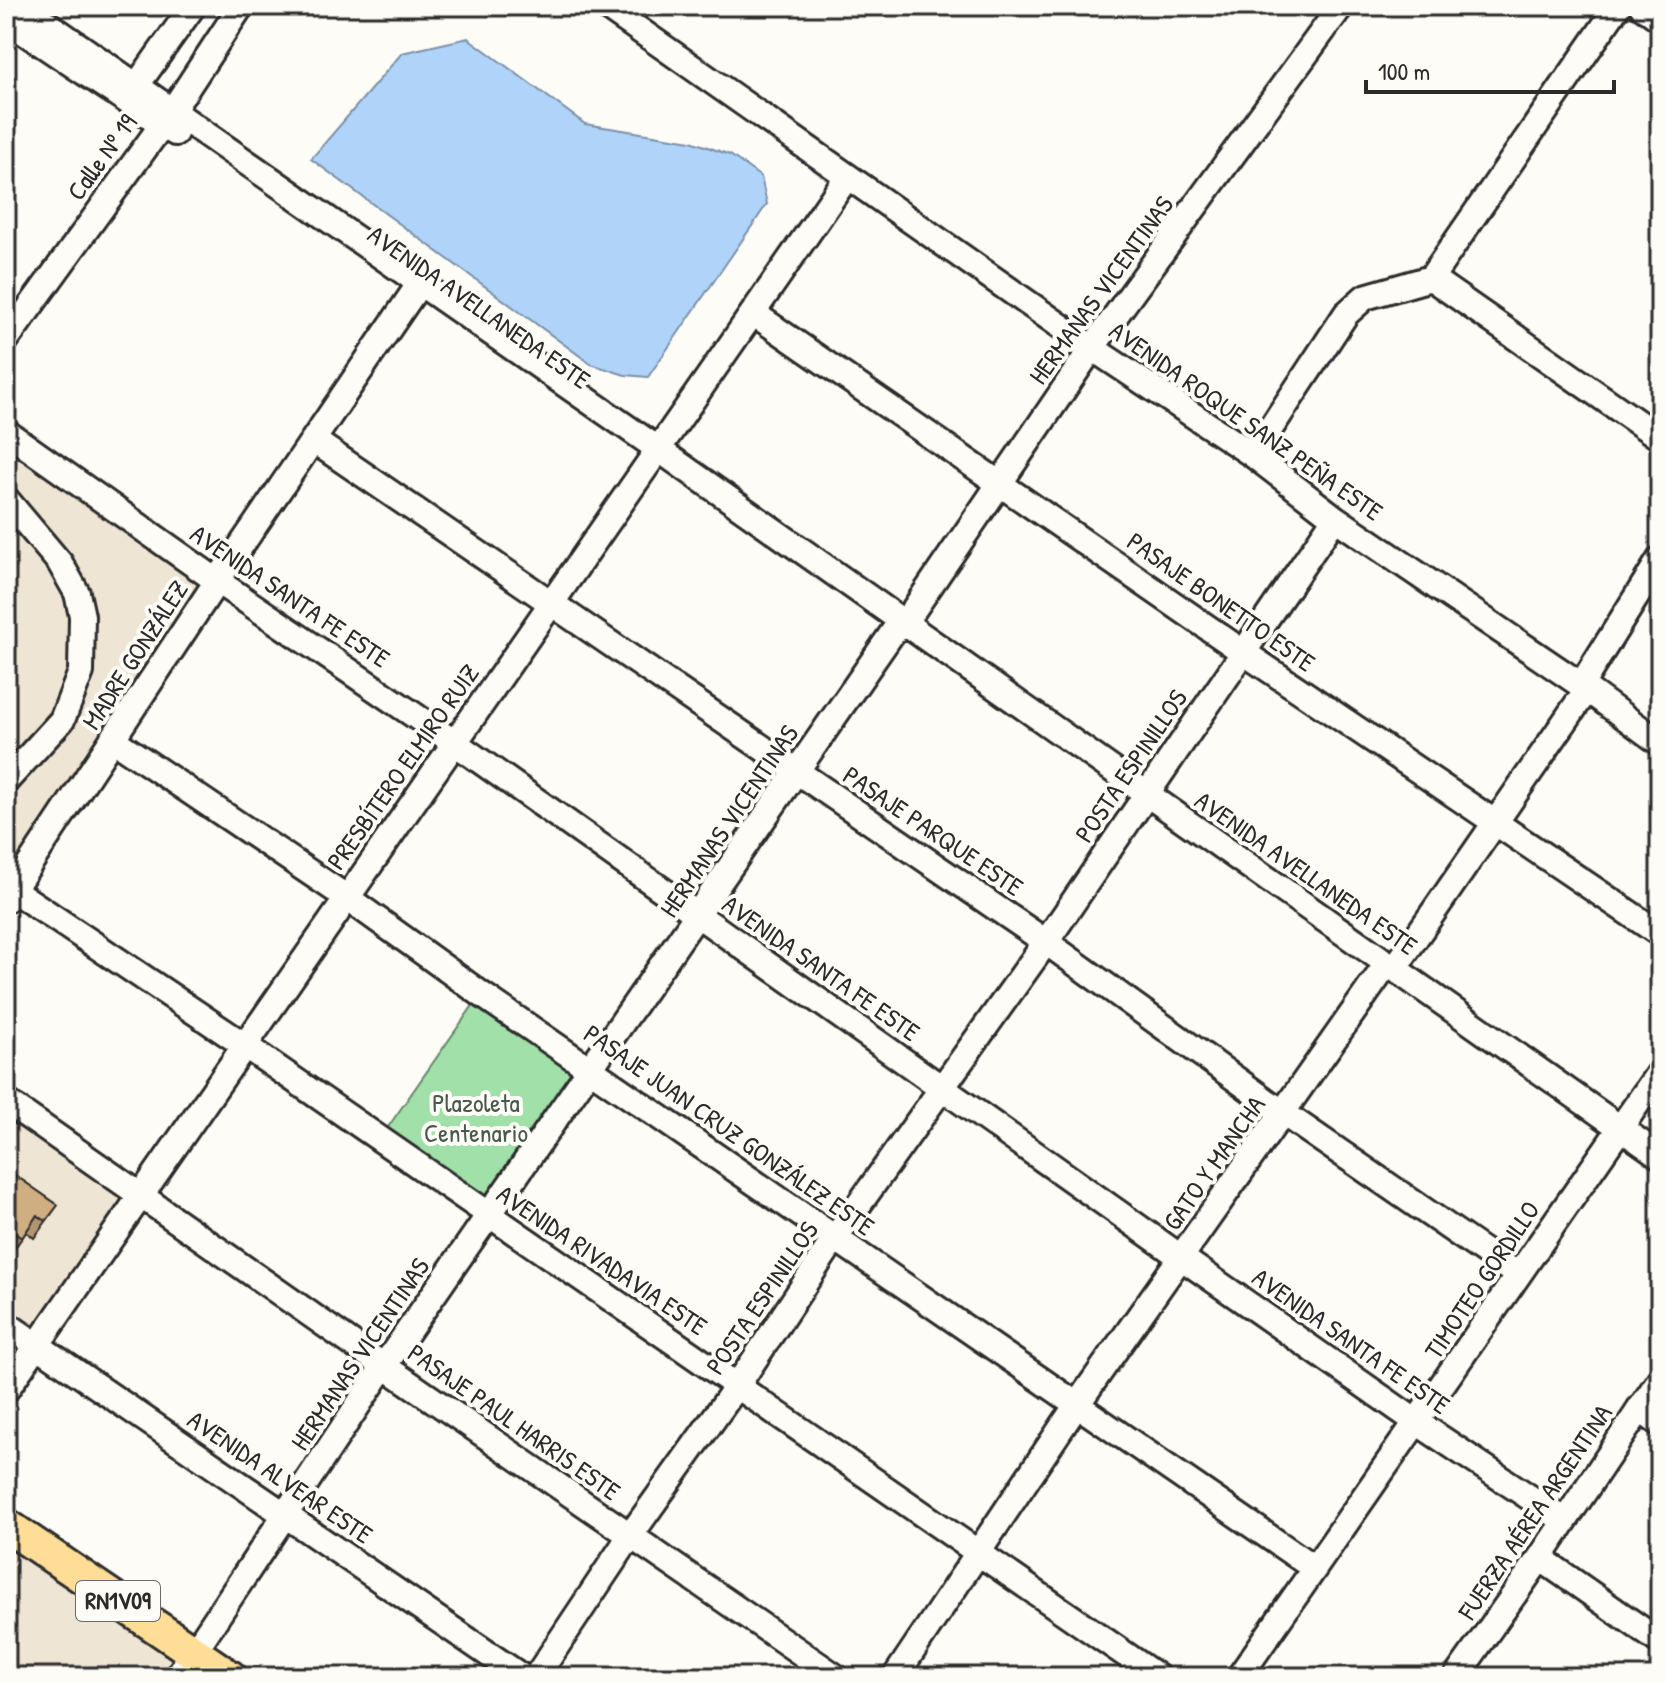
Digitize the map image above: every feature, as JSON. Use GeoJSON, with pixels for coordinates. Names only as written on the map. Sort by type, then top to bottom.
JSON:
{"type":"FeatureCollection","features":[{"type":"Feature","properties":{"kind":"main road","name":"RN1V09"},"geometry":{"type":"LineString","coordinates":[[6,1525],[185,1664],[230,1677]]}},
{"type":"Feature","properties":{"kind":"street","name":"AVENIDA AVELLANEDA ESTE"},"geometry":{"type":"LineString","coordinates":[[22,6],[137,85],[166,117]]}},
{"type":"Feature","properties":{"kind":"street"},"geometry":{"type":"LineString","coordinates":[[137,85],[193,6]]}},
{"type":"Feature","properties":{"kind":"street","name":"Calle Nº 19"},"geometry":{"type":"LineString","coordinates":[[6,340],[166,117],[241,6]]}},
{"type":"Feature","properties":{"kind":"street","name":"AVENIDA ROQUE SANZ PEÑA ESTE"},"geometry":{"type":"LineString","coordinates":[[605,6],[1092,348],[1253,455],[1335,518],[1660,743]]}},
{"type":"Feature","properties":{"kind":"street","name":"HERMANAS VICENTINAS"},"geometry":{"type":"LineString","coordinates":[[185,1664],[384,1366],[796,773],[906,631],[999,482],[1092,348],[1341,6]]}},
{"type":"Feature","properties":{"kind":"street"},"geometry":{"type":"LineString","coordinates":[[1253,455],[1346,314],[1365,297],[1431,278],[1618,6]]}},
{"type":"Feature","properties":{"kind":"street"},"geometry":{"type":"LineString","coordinates":[[1642,6],[1660,19]]}},
{"type":"Feature","properties":{"kind":"street","name":"AVENIDA AVELLANEDA ESTE"},"geometry":{"type":"LineString","coordinates":[[6,20],[166,117],[416,288],[1660,1156]]}},
{"type":"Feature","properties":{"kind":"street","name":"PRESBÍTERO ELMIRO RUIZ"},"geometry":{"type":"LineString","coordinates":[[6,1390],[847,177]]}},
{"type":"Feature","properties":{"kind":"street"},"geometry":{"type":"LineString","coordinates":[[1431,278],[1660,438]]}},
{"type":"Feature","properties":{"kind":"street","name":"MADRE GONZÁLEZ"},"geometry":{"type":"LineString","coordinates":[[9,895],[416,288]]}},
{"type":"Feature","properties":{"kind":"street","name":"PASAJE BONETTO ESTE"},"geometry":{"type":"LineString","coordinates":[[753,313],[1243,652],[1660,934]]}},
{"type":"Feature","properties":{"kind":"street","name":"AVENIDA SANTA FE ESTE"},"geometry":{"type":"LineString","coordinates":[[6,432],[455,743],[1418,1423],[1565,1521]]}},
{"type":"Feature","properties":{"kind":"street","name":"PASAJE PARQUE ESTE"},"geometry":{"type":"LineString","coordinates":[[313,440],[1046,942],[1283,1113],[1518,1275]]}},
{"type":"Feature","properties":{"kind":"street"},"geometry":{"type":"LineString","coordinates":[[6,499],[60,563],[77,593],[82,616],[81,672],[62,720],[6,781]]}},
{"type":"Feature","properties":{"kind":"street","name":"POSTA ESPINILLOS"},"geometry":{"type":"LineString","coordinates":[[536,1677],[835,1238],[1046,942],[1335,518]]}},
{"type":"Feature","properties":{"kind":"street","name":"GATO Y MANCHA"},"geometry":{"type":"LineString","coordinates":[[895,1677],[1076,1406],[1387,964],[1399,962],[1496,824],[1584,688],[1660,559]]}},
{"type":"Feature","properties":{"kind":"street","name":"PASAJE JUAN CRUZ GONZÁLEZ ESTE"},"geometry":{"type":"LineString","coordinates":[[112,739],[346,897],[481,994],[1314,1568]]}},
{"type":"Feature","properties":{"kind":"street","name":"AVENIDA RIVADAVIA ESTE"},"geometry":{"type":"LineString","coordinates":[[9,895],[244,1045],[1158,1677]]}},
{"type":"Feature","properties":{"kind":"street","name":"TIMOTEO GORDILLO"},"geometry":{"type":"LineString","coordinates":[[1239,1677],[1660,1071]]}},
{"type":"Feature","properties":{"kind":"street","name":"PASAJE PAUL HARRIS ESTE"},"geometry":{"type":"LineString","coordinates":[[6,1101],[836,1677]]}},
{"type":"Feature","properties":{"kind":"street","name":"AVENIDA ALVEAR ESTE"},"geometry":{"type":"LineString","coordinates":[[6,1324],[522,1677]]}},
{"type":"Feature","properties":{"kind":"street","name":"FUERZA AÉREA ARGENTINA"},"geometry":{"type":"LineString","coordinates":[[1456,1677],[1660,1379]]}},
{"type":"Feature","properties":{"kind":"street"},"geometry":{"type":"LineString","coordinates":[[1639,1409],[1660,1424]]}},
{"type":"Feature","properties":{"kind":"street"},"geometry":{"type":"LineString","coordinates":[[1540,1558],[1660,1642]]}},
{"type":"Feature","properties":{"kind":"shaded area"},"geometry":{"type":"Polygon","coordinates":[[[6,432],[217,581],[6,900],[6,432]]]}},
{"type":"Feature","properties":{"kind":"shaded area"},"geometry":{"type":"Polygon","coordinates":[[[6,1101],[140,1194],[37,1345],[6,1324],[6,1101]]]}},
{"type":"Feature","properties":{"kind":"shaded area"},"geometry":{"type":"Polygon","coordinates":[[[6,1525],[230,1677],[6,1677],[6,1525]]]}},
{"type":"Feature","properties":{"kind":"green space","name":"Plazoleta Centenario"},"geometry":{"type":"Polygon","coordinates":[[[481,994],[591,1068],[488,1216],[379,1140],[481,994]]]}},
{"type":"Feature","properties":{"kind":"water"},"geometry":{"type":"Polygon","coordinates":[[[468,38],[585,124],[691,141],[730,155],[761,177],[767,204],[648,377],[625,375],[591,364],[311,159],[402,53],[468,38]]]}},
{"type":"Feature","properties":{"kind":"building"},"geometry":{"type":"Polygon","coordinates":[[[6,1169],[58,1205],[46,1221],[37,1215],[22,1238],[6,1227],[6,1169]]]}}]}
